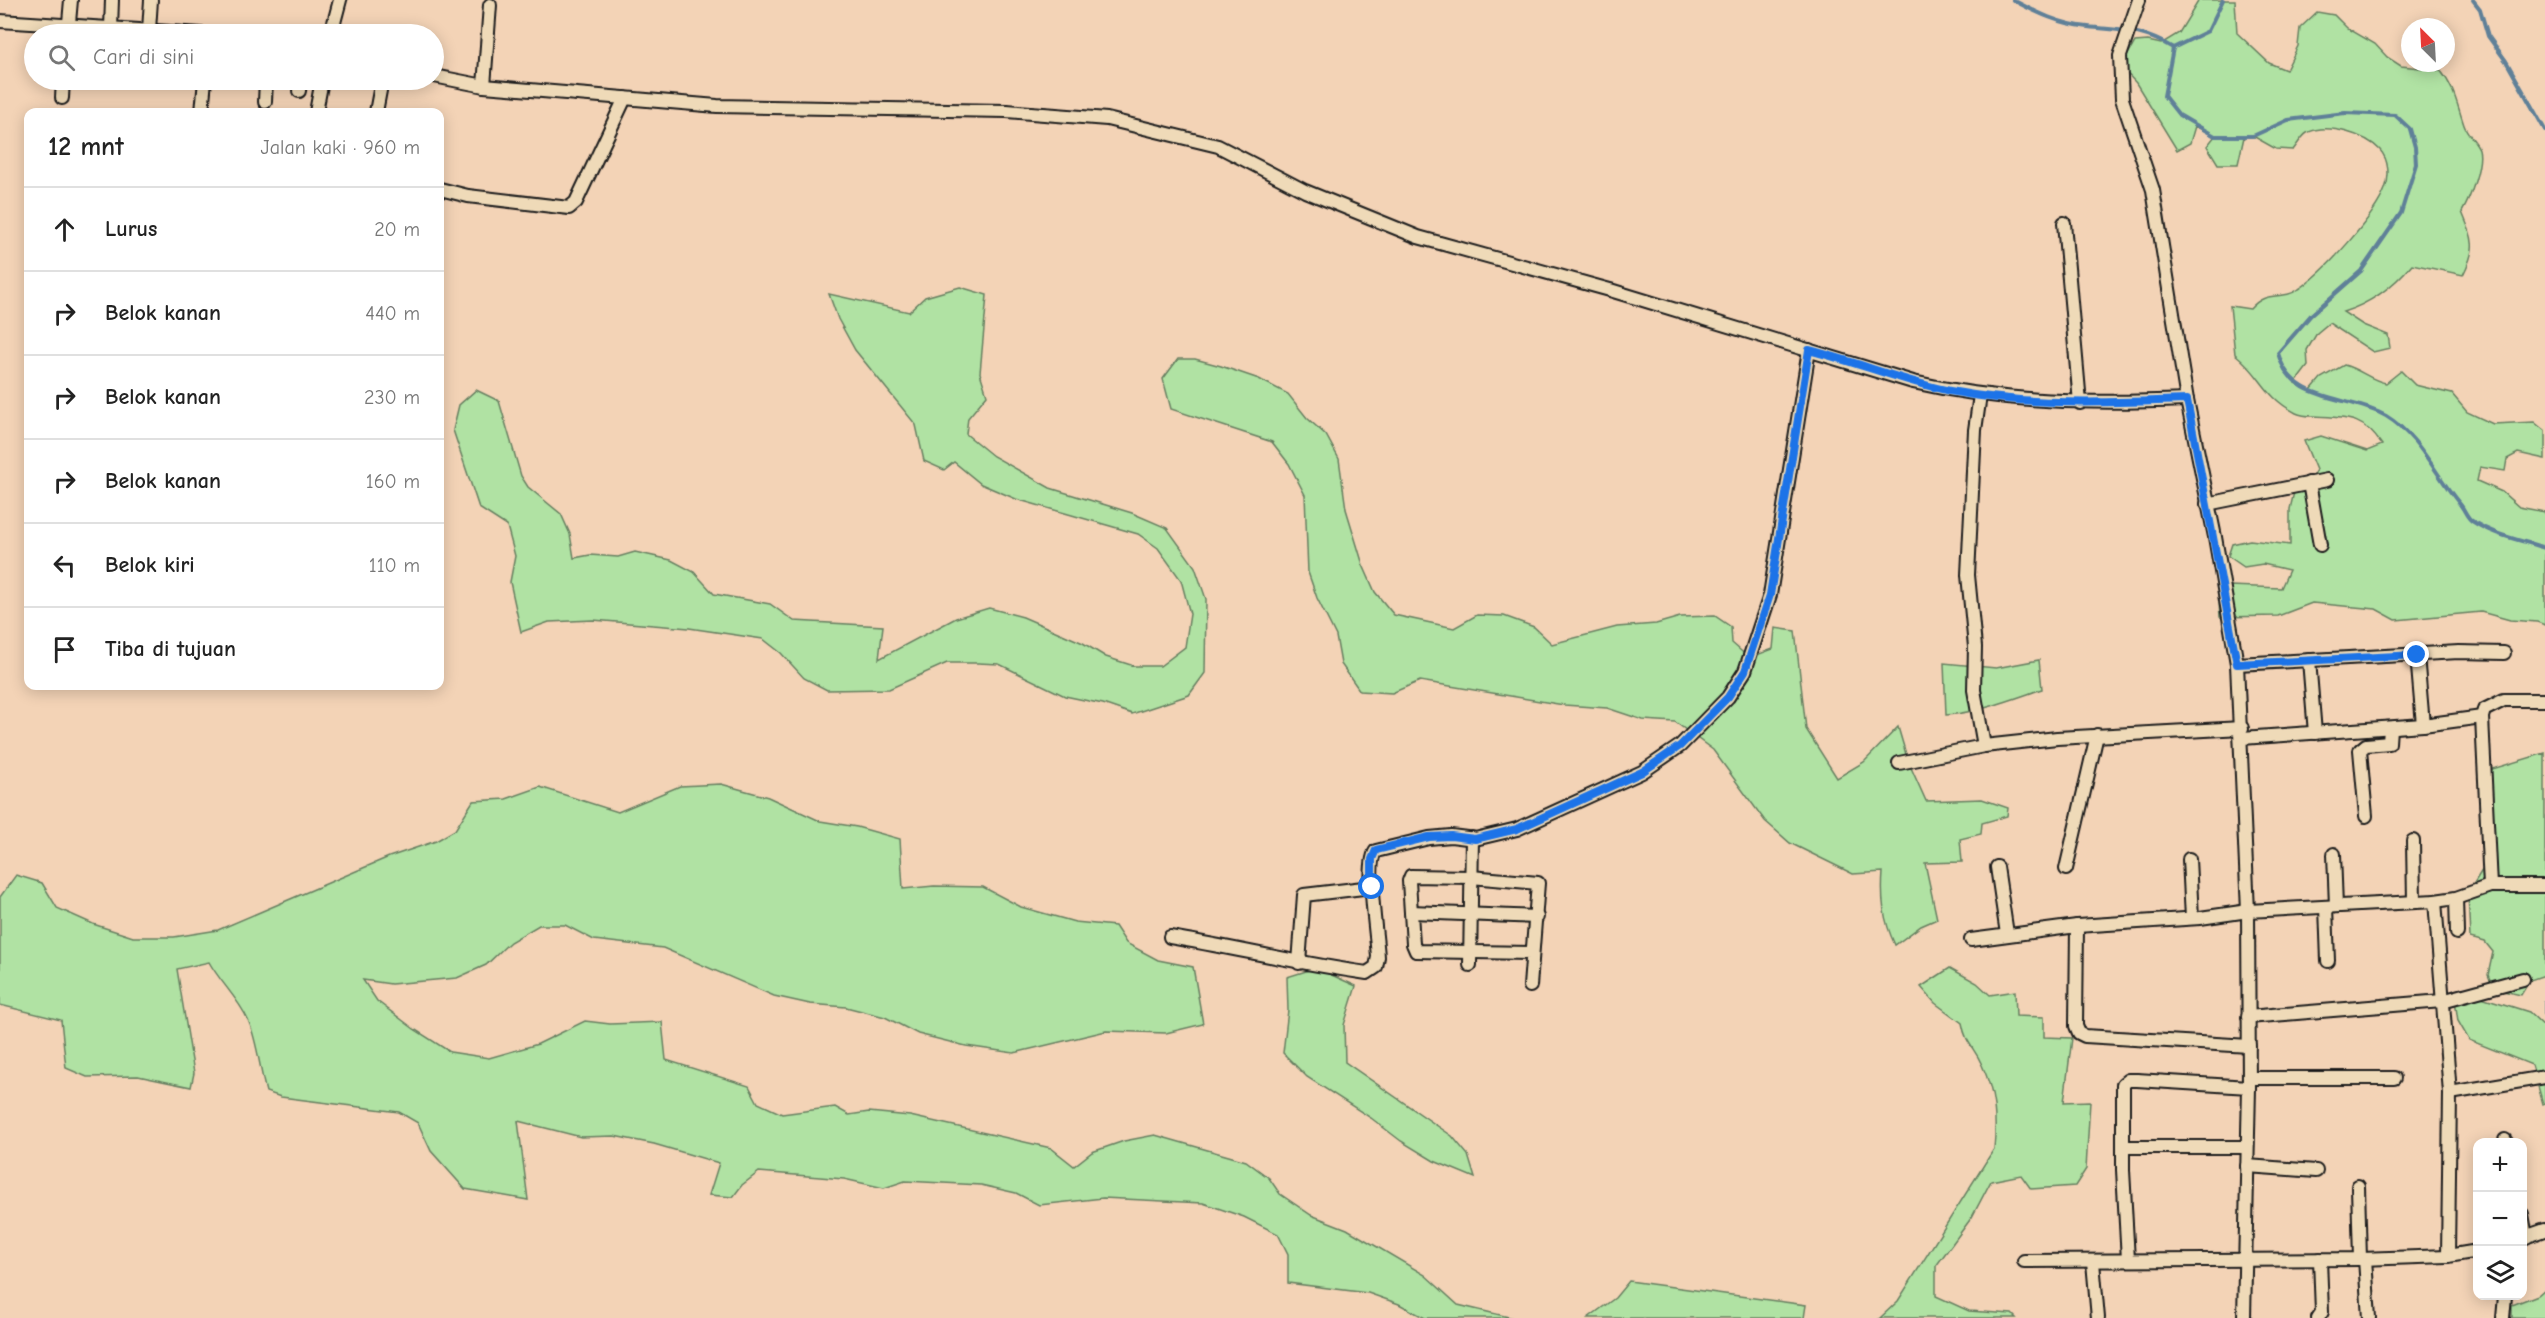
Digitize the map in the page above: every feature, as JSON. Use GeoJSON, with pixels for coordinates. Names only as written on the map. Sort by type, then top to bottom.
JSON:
{"type":"FeatureCollection","features":[{"type":"Feature","properties":{"kind":"street"},"geometry":{"type":"LineString","coordinates":[[69,24],[71,0]]}},
{"type":"Feature","properties":{"kind":"street"},"geometry":{"type":"LineString","coordinates":[[111,24],[112,0]]}},
{"type":"Feature","properties":{"kind":"street"},"geometry":{"type":"LineString","coordinates":[[149,24],[151,0]]}},
{"type":"Feature","properties":{"kind":"street"},"geometry":{"type":"LineString","coordinates":[[334,24],[340,0]]}},
{"type":"Feature","properties":{"kind":"street"},"geometry":{"type":"LineString","coordinates":[[2139,0],[2120,56],[2122,99],[2153,190],[2187,400],[2237,664],[2242,733],[2248,911],[2249,1082],[2244,1318]]}},
{"type":"Feature","properties":{"kind":"street"},"geometry":{"type":"LineString","coordinates":[[484,86],[490,4]]}},
{"type":"Feature","properties":{"kind":"street"},"geometry":{"type":"LineString","coordinates":[[0,21],[26,24]]}},
{"type":"Feature","properties":{"kind":"street"},"geometry":{"type":"LineString","coordinates":[[444,78],[484,86],[717,106],[1017,111],[1107,119],[1218,146],[1305,191],[1373,221],[1418,237],[1531,267],[1912,382],[2024,401],[2080,403],[2187,400]]}},
{"type":"Feature","properties":{"kind":"street"},"geometry":{"type":"LineString","coordinates":[[62,90],[62,98]]}},
{"type":"Feature","properties":{"kind":"street"},"geometry":{"type":"LineString","coordinates":[[202,108],[204,90]]}},
{"type":"Feature","properties":{"kind":"street"},"geometry":{"type":"LineString","coordinates":[[265,102],[266,90]]}},
{"type":"Feature","properties":{"kind":"street"},"geometry":{"type":"LineString","coordinates":[[317,108],[320,90]]}},
{"type":"Feature","properties":{"kind":"street"},"geometry":{"type":"LineString","coordinates":[[377,108],[380,90]]}},
{"type":"Feature","properties":{"kind":"street"},"geometry":{"type":"LineString","coordinates":[[444,190],[468,196],[569,208],[576,202],[625,98]]}},
{"type":"Feature","properties":{"kind":"street"},"geometry":{"type":"LineString","coordinates":[[2064,223],[2080,403]]}},
{"type":"Feature","properties":{"kind":"street"},"geometry":{"type":"LineString","coordinates":[[1170,937],[1247,949],[1299,963],[1366,973],[1372,971],[1378,957],[1372,887],[1372,859],[1376,850],[1429,837],[1493,837],[1517,829],[1642,772],[1680,746],[1728,697],[1745,671],[1770,595],[1809,350]]}},
{"type":"Feature","properties":{"kind":"street"},"geometry":{"type":"LineString","coordinates":[[1980,395],[1975,430],[1968,575],[1976,647],[1974,690],[1984,746]]}},
{"type":"Feature","properties":{"kind":"street"},"geometry":{"type":"LineString","coordinates":[[2207,504],[2327,480]]}},
{"type":"Feature","properties":{"kind":"street"},"geometry":{"type":"LineString","coordinates":[[2309,483],[2320,545]]}},
{"type":"Feature","properties":{"kind":"street"},"geometry":{"type":"LineString","coordinates":[[2237,664],[2504,653]]}},
{"type":"Feature","properties":{"kind":"street"},"geometry":{"type":"LineString","coordinates":[[2417,655],[2423,725]]}},
{"type":"Feature","properties":{"kind":"street"},"geometry":{"type":"LineString","coordinates":[[2309,660],[2315,733]]}},
{"type":"Feature","properties":{"kind":"street"},"geometry":{"type":"LineString","coordinates":[[2490,886],[2482,717],[2487,707],[2504,699],[2545,700]]}},
{"type":"Feature","properties":{"kind":"street"},"geometry":{"type":"LineString","coordinates":[[1899,763],[1984,746],[2097,735],[2315,733],[2423,725],[2482,717]]}},
{"type":"Feature","properties":{"kind":"street"},"geometry":{"type":"LineString","coordinates":[[2366,816],[2360,750],[2366,745],[2389,743],[2390,728]]}},
{"type":"Feature","properties":{"kind":"street"},"geometry":{"type":"LineString","coordinates":[[2066,869],[2097,735]]}},
{"type":"Feature","properties":{"kind":"street"},"geometry":{"type":"LineString","coordinates":[[1470,965],[1472,838]]}},
{"type":"Feature","properties":{"kind":"street"},"geometry":{"type":"LineString","coordinates":[[2413,840],[2414,902]]}},
{"type":"Feature","properties":{"kind":"street"},"geometry":{"type":"LineString","coordinates":[[2328,961],[2334,854]]}},
{"type":"Feature","properties":{"kind":"street"},"geometry":{"type":"LineString","coordinates":[[2189,859],[2192,918]]}},
{"type":"Feature","properties":{"kind":"street"},"geometry":{"type":"LineString","coordinates":[[1997,867],[2007,934]]}},
{"type":"Feature","properties":{"kind":"street"},"geometry":{"type":"LineString","coordinates":[[1530,986],[1538,883],[1472,877],[1411,876],[1409,881],[1411,912],[1416,951],[1470,950],[1531,954]]}},
{"type":"Feature","properties":{"kind":"street"},"geometry":{"type":"LineString","coordinates":[[1971,940],[2077,926],[2192,918],[2248,911],[2434,901],[2456,898],[2490,886],[2545,886]]}},
{"type":"Feature","properties":{"kind":"street"},"geometry":{"type":"LineString","coordinates":[[1299,963],[1304,895],[1372,887]]}},
{"type":"Feature","properties":{"kind":"street"},"geometry":{"type":"LineString","coordinates":[[2456,898],[2457,933]]}},
{"type":"Feature","properties":{"kind":"street"},"geometry":{"type":"LineString","coordinates":[[2434,901],[2450,1093],[2448,1256]]}},
{"type":"Feature","properties":{"kind":"street"},"geometry":{"type":"LineString","coordinates":[[1411,912],[1537,917]]}},
{"type":"Feature","properties":{"kind":"street"},"geometry":{"type":"LineString","coordinates":[[2077,926],[2076,1026],[2079,1033],[2085,1036],[2249,1046]]}},
{"type":"Feature","properties":{"kind":"street"},"geometry":{"type":"LineString","coordinates":[[2248,1017],[2442,1001],[2523,979]]}},
{"type":"Feature","properties":{"kind":"street"},"geometry":{"type":"LineString","coordinates":[[2450,1093],[2545,1077]]}},
{"type":"Feature","properties":{"kind":"street"},"geometry":{"type":"LineString","coordinates":[[2128,1260],[2121,1093],[2123,1084],[2128,1080],[2249,1082],[2394,1078]]}},
{"type":"Feature","properties":{"kind":"street"},"geometry":{"type":"LineString","coordinates":[[2124,1147],[2247,1148]]}},
{"type":"Feature","properties":{"kind":"street"},"geometry":{"type":"LineString","coordinates":[[2247,1166],[2316,1170]]}},
{"type":"Feature","properties":{"kind":"street"},"geometry":{"type":"LineString","coordinates":[[2358,1186],[2362,1259],[2369,1318]]}},
{"type":"Feature","properties":{"kind":"street"},"geometry":{"type":"LineString","coordinates":[[2527,1237],[2545,1230]]}},
{"type":"Feature","properties":{"kind":"street"},"geometry":{"type":"LineString","coordinates":[[2024,1261],[2362,1259],[2448,1256],[2473,1252]]}},
{"type":"Feature","properties":{"kind":"street"},"geometry":{"type":"LineString","coordinates":[[2318,1318],[2322,1312],[2320,1259]]}},
{"type":"Feature","properties":{"kind":"street"},"geometry":{"type":"LineString","coordinates":[[2093,1262],[2098,1318]]}},
{"type":"Feature","properties":{"kind":"street"},"geometry":{"type":"LineString","coordinates":[[2503,1318],[2505,1300]]}},
{"type":"Feature","properties":{"kind":"green space"},"geometry":{"type":"Polygon","coordinates":[[[2199,0],[2235,0],[2237,33],[2269,63],[2286,70],[2298,46],[2300,28],[2317,12],[2334,15],[2347,28],[2375,44],[2387,57],[2401,66],[2401,72],[2441,72],[2449,83],[2465,128],[2478,146],[2480,155],[2475,181],[2462,212],[2472,244],[2463,275],[2412,264],[2381,293],[2343,312],[2363,325],[2388,335],[2390,348],[2373,352],[2329,323],[2317,333],[2307,350],[2308,366],[2295,383],[2310,391],[2321,378],[2344,365],[2386,383],[2401,371],[2415,385],[2452,394],[2467,412],[2493,424],[2534,422],[2545,431],[2545,459],[2518,453],[2507,459],[2505,471],[2480,467],[2477,481],[2502,492],[2519,507],[2545,512],[2545,625],[2537,622],[2510,620],[2481,612],[2396,620],[2376,609],[2312,603],[2278,616],[2220,617],[2219,603],[2230,586],[2281,588],[2289,570],[2263,564],[2244,567],[2228,556],[2232,544],[2250,540],[2290,545],[2290,509],[2294,492],[2307,485],[2316,470],[2304,441],[2321,436],[2367,451],[2382,445],[2368,429],[2353,420],[2300,415],[2276,400],[2235,354],[2230,306],[2250,309],[2263,299],[2292,293],[2309,281],[2348,243],[2371,214],[2385,189],[2388,174],[2387,164],[2380,150],[2366,139],[2336,130],[2325,129],[2307,133],[2293,150],[2276,149],[2253,136],[2244,137],[2238,164],[2218,164],[2207,146],[2215,136],[2195,126],[2190,143],[2177,150],[2136,83],[2121,67],[2135,42],[2148,41],[2161,44],[2179,33],[2199,0]]]}},
{"type":"Feature","properties":{"kind":"green space"},"geometry":{"type":"Polygon","coordinates":[[[960,287],[987,295],[980,373],[987,395],[968,418],[966,434],[993,456],[1050,488],[1132,513],[1167,528],[1195,567],[1206,599],[1205,673],[1189,695],[1132,714],[1103,704],[1065,696],[999,664],[978,663],[947,663],[889,689],[827,690],[804,678],[781,653],[763,639],[689,628],[593,620],[549,622],[521,632],[510,582],[515,556],[507,526],[479,508],[453,430],[459,405],[476,390],[499,401],[521,476],[528,487],[561,514],[570,534],[574,558],[590,555],[618,557],[635,552],[671,560],[694,572],[714,594],[770,604],[794,621],[883,626],[879,659],[956,618],[989,608],[1023,617],[1083,643],[1106,657],[1134,666],[1160,666],[1185,647],[1190,614],[1181,580],[1158,548],[1138,534],[1016,499],[981,484],[954,462],[944,470],[924,461],[916,425],[855,350],[838,319],[829,294],[909,312],[925,297],[960,287]]]}},
{"type":"Feature","properties":{"kind":"green space"},"geometry":{"type":"Polygon","coordinates":[[[1178,359],[1195,359],[1259,379],[1288,394],[1307,418],[1326,435],[1339,459],[1346,509],[1363,565],[1375,592],[1394,615],[1454,628],[1477,615],[1504,616],[1534,627],[1552,644],[1617,627],[1656,624],[1680,617],[1715,616],[1731,627],[1732,643],[1749,658],[1773,649],[1775,628],[1795,631],[1806,729],[1837,778],[1864,762],[1898,727],[1908,761],[1926,801],[1982,799],[2008,808],[2007,816],[1982,823],[1981,834],[1960,839],[1962,862],[1925,863],[1937,919],[1921,926],[1895,945],[1884,909],[1883,872],[1853,874],[1790,843],[1765,821],[1713,750],[1675,722],[1643,720],[1607,708],[1564,705],[1420,681],[1392,693],[1360,691],[1341,664],[1336,636],[1317,598],[1308,572],[1305,495],[1289,464],[1272,442],[1171,409],[1163,379],[1178,359]]]}},
{"type":"Feature","properties":{"kind":"green space"},"geometry":{"type":"Polygon","coordinates":[[[2039,660],[2042,689],[1983,708],[1946,715],[1944,663],[1996,668],[2039,660]]]}},
{"type":"Feature","properties":{"kind":"green space"},"geometry":{"type":"Polygon","coordinates":[[[2545,753],[2545,975],[2530,980],[2521,995],[2494,989],[2488,975],[2493,952],[2485,942],[2470,938],[2468,893],[2484,867],[2489,770],[2545,753]]]}},
{"type":"Feature","properties":{"kind":"green space"},"geometry":{"type":"Polygon","coordinates":[[[721,784],[768,797],[820,821],[857,827],[900,839],[903,889],[934,886],[983,887],[1021,907],[1075,922],[1115,926],[1126,943],[1158,960],[1193,967],[1203,1024],[1166,1033],[1106,1031],[1014,1053],[966,1046],[918,1034],[885,1017],[846,1007],[810,1004],[774,996],[663,948],[594,940],[565,925],[539,925],[510,942],[486,965],[457,978],[391,984],[363,980],[377,1001],[450,1052],[489,1058],[538,1044],[585,1021],[610,1024],[662,1022],[666,1060],[749,1086],[758,1103],[782,1114],[835,1107],[849,1115],[869,1112],[910,1116],[1051,1148],[1074,1166],[1092,1152],[1124,1141],[1155,1135],[1246,1161],[1269,1178],[1280,1194],[1311,1215],[1347,1229],[1425,1275],[1458,1305],[1513,1318],[1425,1318],[1399,1304],[1368,1293],[1288,1283],[1288,1254],[1278,1234],[1244,1217],[1203,1203],[1103,1198],[1039,1205],[1016,1193],[981,1185],[905,1181],[884,1188],[844,1179],[759,1172],[742,1185],[733,1197],[709,1195],[719,1163],[654,1144],[614,1136],[581,1137],[518,1121],[528,1200],[465,1189],[431,1151],[418,1123],[399,1112],[281,1097],[266,1092],[254,1036],[248,1020],[209,962],[177,969],[194,1073],[191,1087],[138,1076],[87,1077],[66,1068],[61,1020],[0,1005],[0,897],[16,875],[42,883],[57,908],[93,924],[133,937],[174,937],[218,930],[389,857],[436,841],[455,830],[473,801],[506,799],[540,787],[618,812],[680,786],[721,784]]]}},
{"type":"Feature","properties":{"kind":"green space"},"geometry":{"type":"Polygon","coordinates":[[[1316,968],[1356,986],[1344,1025],[1345,1062],[1452,1136],[1468,1155],[1475,1178],[1434,1161],[1401,1141],[1371,1118],[1307,1077],[1283,1053],[1288,1010],[1287,977],[1316,968]]]}},
{"type":"Feature","properties":{"kind":"green space"},"geometry":{"type":"Polygon","coordinates":[[[1950,968],[1977,983],[1990,995],[2015,991],[2016,1016],[2044,1017],[2044,1037],[2072,1038],[2064,1102],[2090,1101],[2086,1169],[2075,1186],[2031,1189],[2021,1175],[1991,1181],[1972,1217],[1936,1266],[1936,1296],[1969,1311],[2012,1314],[2016,1318],[1880,1318],[1898,1301],[1994,1149],[1994,1106],[1982,1065],[1968,1041],[1962,1023],[1935,1003],[1921,987],[1950,968]]]}},
{"type":"Feature","properties":{"kind":"green space"},"geometry":{"type":"Polygon","coordinates":[[[2454,993],[2475,995],[2529,1012],[2544,1026],[2545,1002],[2545,1103],[2543,1104],[2532,1065],[2469,1040],[2458,1021],[2454,993]]]}},
{"type":"Feature","properties":{"kind":"green space"},"geometry":{"type":"Polygon","coordinates":[[[1629,1281],[1806,1305],[1804,1318],[1588,1318],[1615,1298],[1629,1281]]]}},
{"type":"Feature","properties":{"kind":"green space"},"geometry":{"type":"Polygon","coordinates":[[[2545,1289],[2545,1318],[2512,1318],[2512,1305],[2538,1295],[2545,1289]]]}},
{"type":"Feature","properties":{"kind":"waterway"},"geometry":{"type":"LineString","coordinates":[[2013,0],[2058,21],[2078,26],[2141,34],[2173,48]]}},
{"type":"Feature","properties":{"kind":"waterway"},"geometry":{"type":"LineString","coordinates":[[2173,48],[2208,31],[2223,0]]}},
{"type":"Feature","properties":{"kind":"waterway"},"geometry":{"type":"LineString","coordinates":[[2473,0],[2480,9],[2488,36],[2506,61],[2545,130]]}},
{"type":"Feature","properties":{"kind":"waterway"},"geometry":{"type":"LineString","coordinates":[[2173,48],[2164,96],[2179,115],[2215,136],[2253,136],[2288,120],[2345,113],[2395,115],[2410,129],[2415,147],[2416,164],[2401,213],[2361,271],[2311,315],[2278,353],[2285,369],[2295,381],[2308,390],[2371,409],[2398,424],[2426,456],[2472,521],[2498,534],[2545,548]]}},
{"type":"Feature","properties":{"kind":"waterway"},"geometry":{"type":"LineString","coordinates":[[2545,1002],[2545,1027]]}},
{"type":"Feature","properties":{"kind":"route"},"geometry":{"type":"LineString","coordinates":[[1372,887],[1372,854],[1376,850],[1429,837],[1451,836],[1475,839],[1493,837],[1517,829],[1642,772],[1680,746],[1728,697],[1745,671],[1770,595],[1809,350],[1912,382],[1951,391],[2005,399],[2113,403],[2187,400],[2215,537],[2237,664],[2417,655]]}}]}
